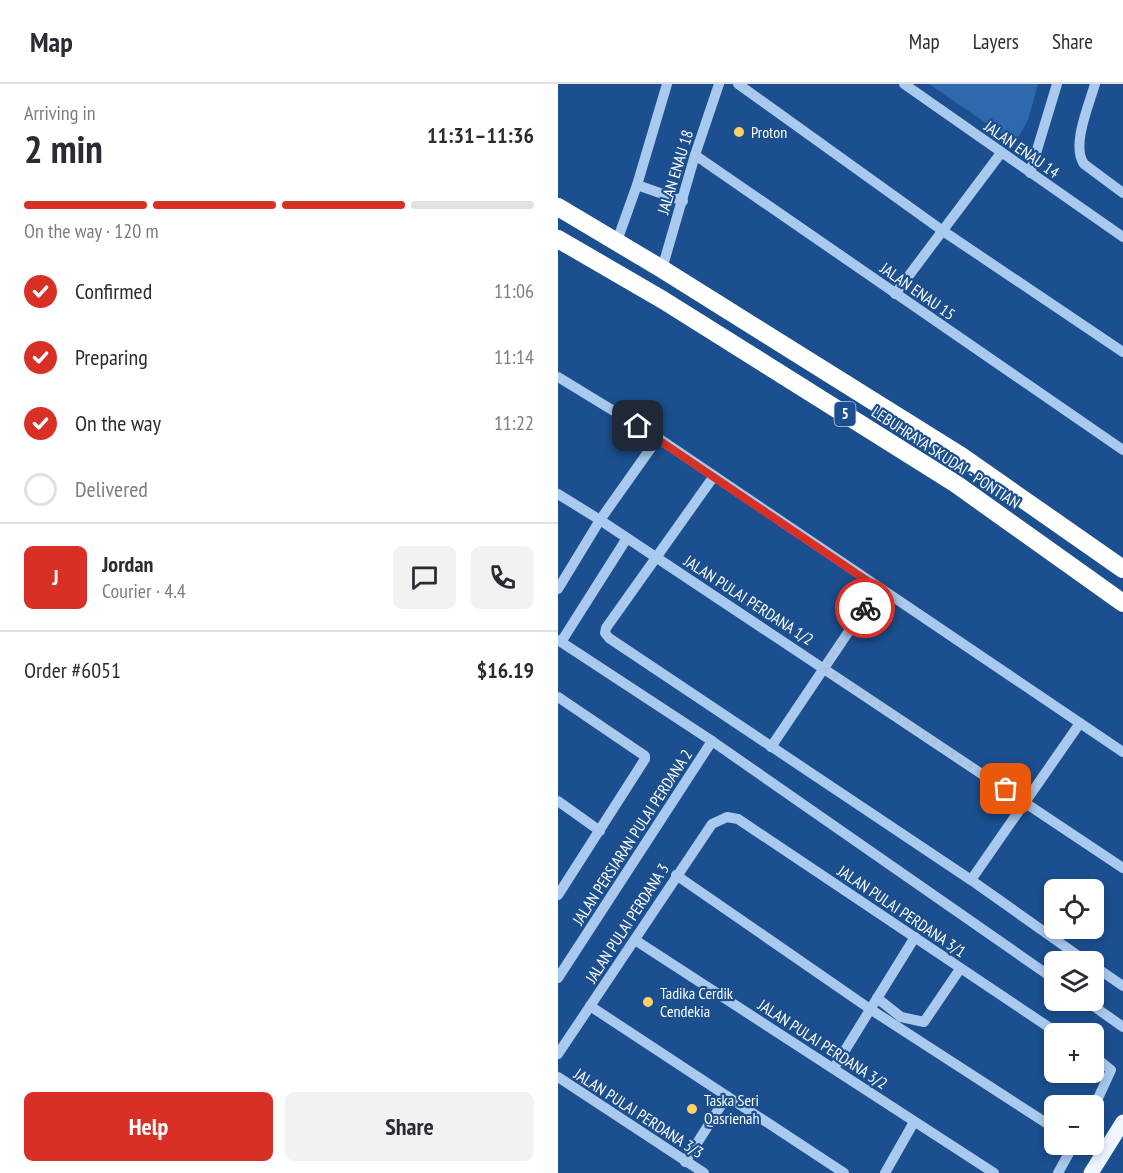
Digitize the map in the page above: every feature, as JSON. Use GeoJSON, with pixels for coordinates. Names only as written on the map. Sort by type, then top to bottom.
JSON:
{"type":"FeatureCollection","features":[{"type":"Feature","properties":{"kind":"highway","name":"LEBUHRAYA SKUDAI - PONTIAN"},"geometry":{"type":"LineString","coordinates":[[558,207],[617,241],[961,456],[1123,569]]}},
{"type":"Feature","properties":{"kind":"highway","name":"LEBUHRAYA SKUDAI - PONTIAN"},"geometry":{"type":"LineString","coordinates":[[558,239],[663,300],[956,484],[1123,603]]}},
{"type":"Feature","properties":{"kind":"main road"},"geometry":{"type":"LineString","coordinates":[[1091,1173],[1123,1122]]}},
{"type":"Feature","properties":{"kind":"street"},"geometry":{"type":"LineString","coordinates":[[617,241],[637,185],[667,84]]}},
{"type":"Feature","properties":{"kind":"street","name":"JALAN ENAU 18"},"geometry":{"type":"LineString","coordinates":[[662,269],[695,155],[719,84]]}},
{"type":"Feature","properties":{"kind":"street"},"geometry":{"type":"LineString","coordinates":[[738,84],[943,231],[1123,352]]}},
{"type":"Feature","properties":{"kind":"street","name":"JALAN ENAU 14"},"geometry":{"type":"LineString","coordinates":[[904,84],[1123,237]]}},
{"type":"Feature","properties":{"kind":"street"},"geometry":{"type":"LineString","coordinates":[[1030,173],[1057,84]]}},
{"type":"Feature","properties":{"kind":"street"},"geometry":{"type":"LineString","coordinates":[[1095,84],[1078,144],[1080,158],[1123,193]]}},
{"type":"Feature","properties":{"kind":"street"},"geometry":{"type":"LineString","coordinates":[[895,294],[1001,153]]}},
{"type":"Feature","properties":{"kind":"street","name":"JALAN ENAU 15"},"geometry":{"type":"LineString","coordinates":[[695,155],[895,294],[1122,447]]}},
{"type":"Feature","properties":{"kind":"street"},"geometry":{"type":"LineString","coordinates":[[637,185],[683,201]]}},
{"type":"Feature","properties":{"kind":"street"},"geometry":{"type":"LineString","coordinates":[[558,376],[658,438],[1123,752]]}},
{"type":"Feature","properties":{"kind":"street"},"geometry":{"type":"LineString","coordinates":[[558,589],[600,520],[658,438]]}},
{"type":"Feature","properties":{"kind":"street"},"geometry":{"type":"LineString","coordinates":[[714,476],[606,628],[605,633],[609,638],[971,880],[1071,951]]}},
{"type":"Feature","properties":{"kind":"street","name":"JALAN PULAI PERDANA 1/2"},"geometry":{"type":"LineString","coordinates":[[558,494],[1123,868]]}},
{"type":"Feature","properties":{"kind":"street"},"geometry":{"type":"LineString","coordinates":[[627,538],[560,641],[712,741],[1044,972]]}},
{"type":"Feature","properties":{"kind":"street"},"geometry":{"type":"LineString","coordinates":[[771,747],[878,588]]}},
{"type":"Feature","properties":{"kind":"street"},"geometry":{"type":"LineString","coordinates":[[558,697],[645,756],[600,831],[562,879],[558,896]]}},
{"type":"Feature","properties":{"kind":"street"},"geometry":{"type":"LineString","coordinates":[[971,880],[1080,723]]}},
{"type":"Feature","properties":{"kind":"street","name":"JALAN PERSIARAN PULAI PERDANA 2"},"geometry":{"type":"LineString","coordinates":[[558,978],[712,741]]}},
{"type":"Feature","properties":{"kind":"street"},"geometry":{"type":"LineString","coordinates":[[558,801],[600,831]]}},
{"type":"Feature","properties":{"kind":"street","name":"JALAN PULAI PERDANA 3"},"geometry":{"type":"LineString","coordinates":[[558,1054],[712,824],[727,817]]}},
{"type":"Feature","properties":{"kind":"street","name":"JALAN PULAI PERDANA 3/1"},"geometry":{"type":"LineString","coordinates":[[727,817],[738,819],[1044,1024]]}},
{"type":"Feature","properties":{"kind":"street"},"geometry":{"type":"LineString","coordinates":[[676,875],[870,1009],[1044,1122]]}},
{"type":"Feature","properties":{"kind":"street"},"geometry":{"type":"LineString","coordinates":[[834,1068],[915,937]]}},
{"type":"Feature","properties":{"kind":"street","name":"JALAN PULAI PERDANA 3/2"},"geometry":{"type":"LineString","coordinates":[[635,940],[994,1173]]}},
{"type":"Feature","properties":{"kind":"street"},"geometry":{"type":"LineString","coordinates":[[877,998],[901,1017],[924,1023],[960,969]]}},
{"type":"Feature","properties":{"kind":"street"},"geometry":{"type":"LineString","coordinates":[[1104,973],[1123,987]]}},
{"type":"Feature","properties":{"kind":"street"},"geometry":{"type":"LineString","coordinates":[[590,1006],[844,1173]]}},
{"type":"Feature","properties":{"kind":"street"},"geometry":{"type":"LineString","coordinates":[[1100,1011],[1123,1027]]}},
{"type":"Feature","properties":{"kind":"street"},"geometry":{"type":"LineString","coordinates":[[1100,1095],[1111,1070],[1104,1063]]}},
{"type":"Feature","properties":{"kind":"street","name":"JALAN PULAI PERDANA 3/3"},"geometry":{"type":"LineString","coordinates":[[558,1077],[704,1173]]}},
{"type":"Feature","properties":{"kind":"street"},"geometry":{"type":"LineString","coordinates":[[685,1162],[727,1096]]}},
{"type":"Feature","properties":{"kind":"street"},"geometry":{"type":"LineString","coordinates":[[885,1173],[914,1122]]}},
{"type":"Feature","properties":{"kind":"street"},"geometry":{"type":"LineString","coordinates":[[1058,1173],[1068,1155]]}},
{"type":"Feature","properties":{"kind":"shaded area"},"geometry":{"type":"Polygon","coordinates":[[[929,84],[1038,84],[1028,120],[1015,143],[929,84]]]}},
{"type":"Feature","properties":{"kind":"way so far"},"geometry":{"type":"LineString","coordinates":[[865,608],[824,668],[1006,789]]}},
{"type":"Feature","properties":{"kind":"place","name":"Proton"},"geometry":{"type":"Point","coordinates":[739,132]}},
{"type":"Feature","properties":{"kind":"place","name":"Tadika Cerdik Cendekia"},"geometry":{"type":"Point","coordinates":[648,1002]}},
{"type":"Feature","properties":{"kind":"place","name":"Taska Seri Qasrienah"},"geometry":{"type":"Point","coordinates":[692,1109]}},
{"type":"Feature","properties":{"kind":"route"},"geometry":{"type":"LineString","coordinates":[[638,426],[878,588],[865,608]]}}]}
